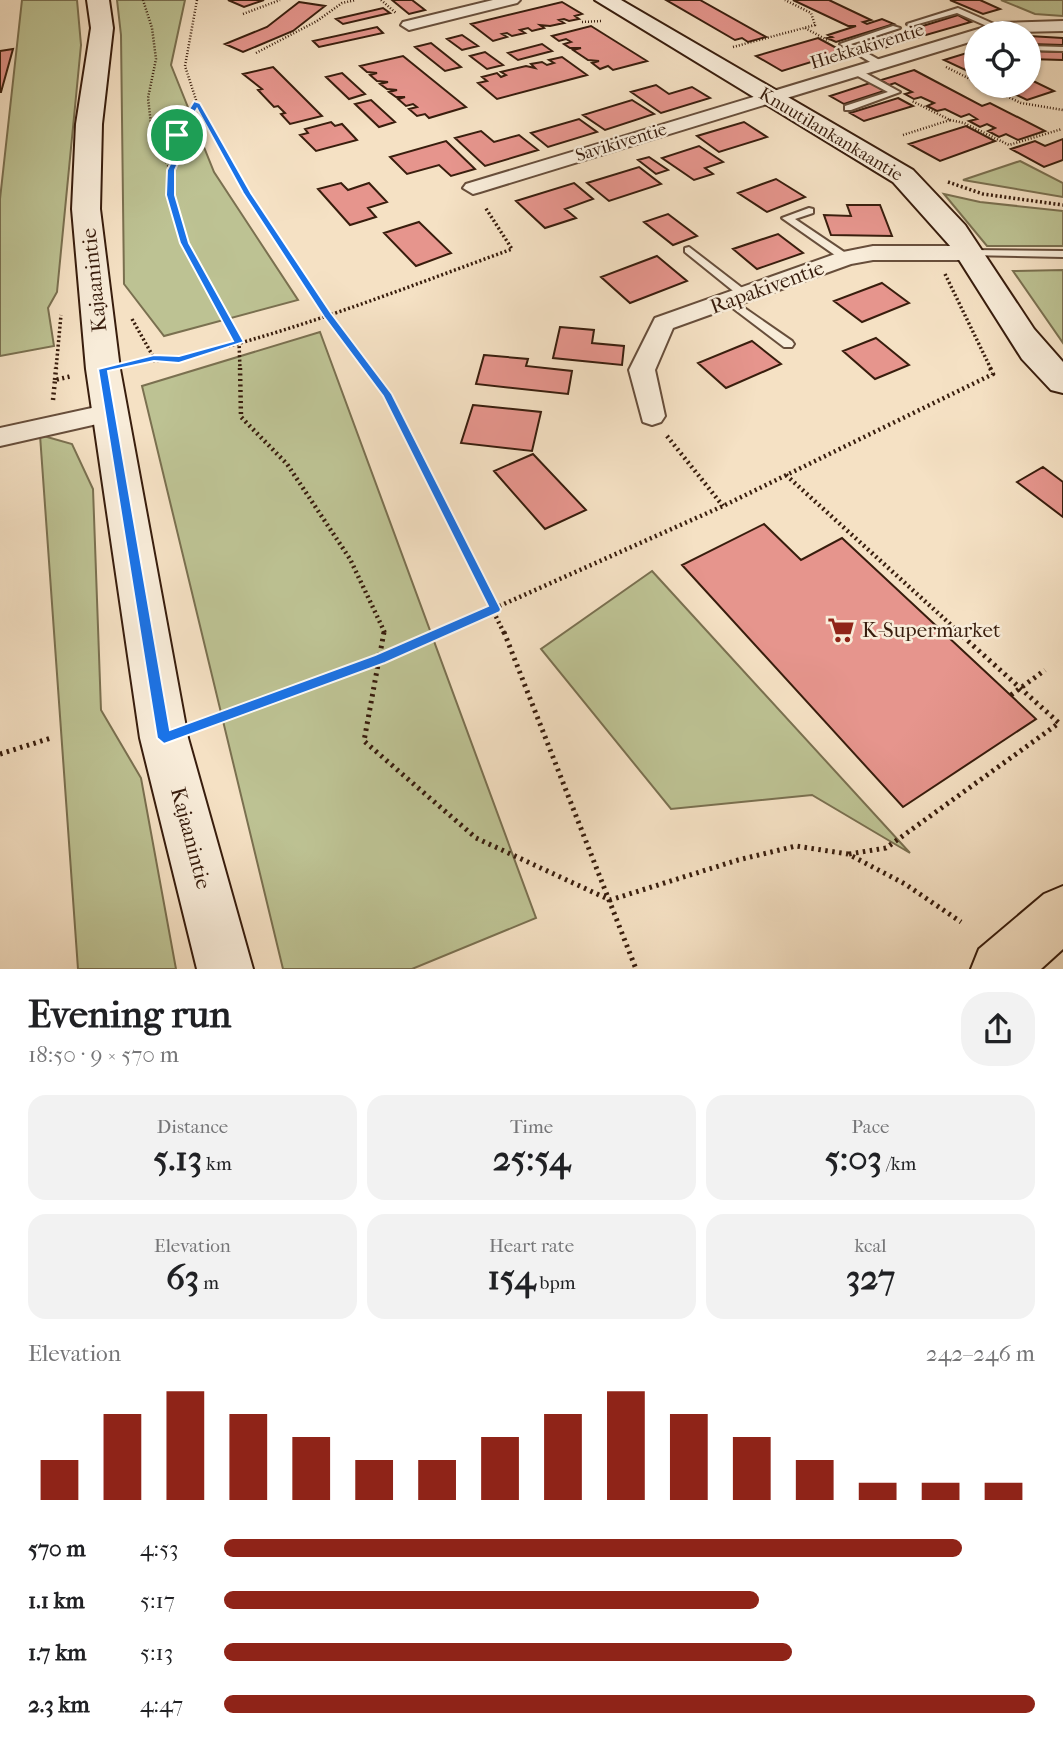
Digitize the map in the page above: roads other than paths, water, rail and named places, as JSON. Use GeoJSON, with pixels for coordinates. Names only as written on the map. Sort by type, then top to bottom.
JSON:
{"type":"FeatureCollection","features":[{"type":"Feature","properties":{"kind":"main road","name":"Kajaanintie"},"geometry":{"type":"LineString","coordinates":[[97,0],[102,28],[89,124],[86,209],[103,369],[164,738],[225,969]]}},
{"type":"Feature","properties":{"kind":"main road","name":"Knuutilankankaantie"},"geometry":{"type":"LineString","coordinates":[[606,0],[902,176],[937,209],[970,253],[1018,334],[1063,382]]}},
{"type":"Feature","properties":{"kind":"main road"},"geometry":{"type":"LineString","coordinates":[[999,969],[1063,913]]}},
{"type":"Feature","properties":{"kind":"street"},"geometry":{"type":"LineString","coordinates":[[404,21],[512,0]]}},
{"type":"Feature","properties":{"kind":"street","name":"Hiekkakiventie"},"geometry":{"type":"LineString","coordinates":[[1041,28],[1063,26]]}},
{"type":"Feature","properties":{"kind":"street","name":"Hiekkakiventie"},"geometry":{"type":"LineString","coordinates":[[769,97],[964,39]]}},
{"type":"Feature","properties":{"kind":"street","name":"Savikiventie"},"geometry":{"type":"LineString","coordinates":[[472,188],[769,97]]}},
{"type":"Feature","properties":{"kind":"street","name":"Rapakiventie"},"geometry":{"type":"LineString","coordinates":[[652,416],[642,370],[663,323],[738,299],[845,258],[873,253],[970,253]]}},
{"type":"Feature","properties":{"kind":"street"},"geometry":{"type":"LineString","coordinates":[[0,436],[110,413]]}},
{"type":"Feature","properties":{"kind":"lane"},"geometry":{"type":"LineString","coordinates":[[911,24],[958,10],[972,21]]}},
{"type":"Feature","properties":{"kind":"lane"},"geometry":{"type":"LineString","coordinates":[[880,64],[844,44],[895,28]]}},
{"type":"Feature","properties":{"kind":"lane"},"geometry":{"type":"LineString","coordinates":[[1041,48],[1063,49]]}},
{"type":"Feature","properties":{"kind":"lane"},"geometry":{"type":"LineString","coordinates":[[848,108],[896,92],[855,71]]}},
{"type":"Feature","properties":{"kind":"lane"},"geometry":{"type":"LineString","coordinates":[[809,211],[786,218],[845,258]]}},
{"type":"Feature","properties":{"kind":"lane"},"geometry":{"type":"LineString","coordinates":[[689,250],[738,299],[789,344]]}},
{"type":"Feature","properties":{"kind":"lane"},"geometry":{"type":"LineString","coordinates":[[970,253],[1063,254]]}},
{"type":"Feature","properties":{"kind":"place","name":"K-Supermarket"},"geometry":{"type":"Point","coordinates":[841,630]}}]}
